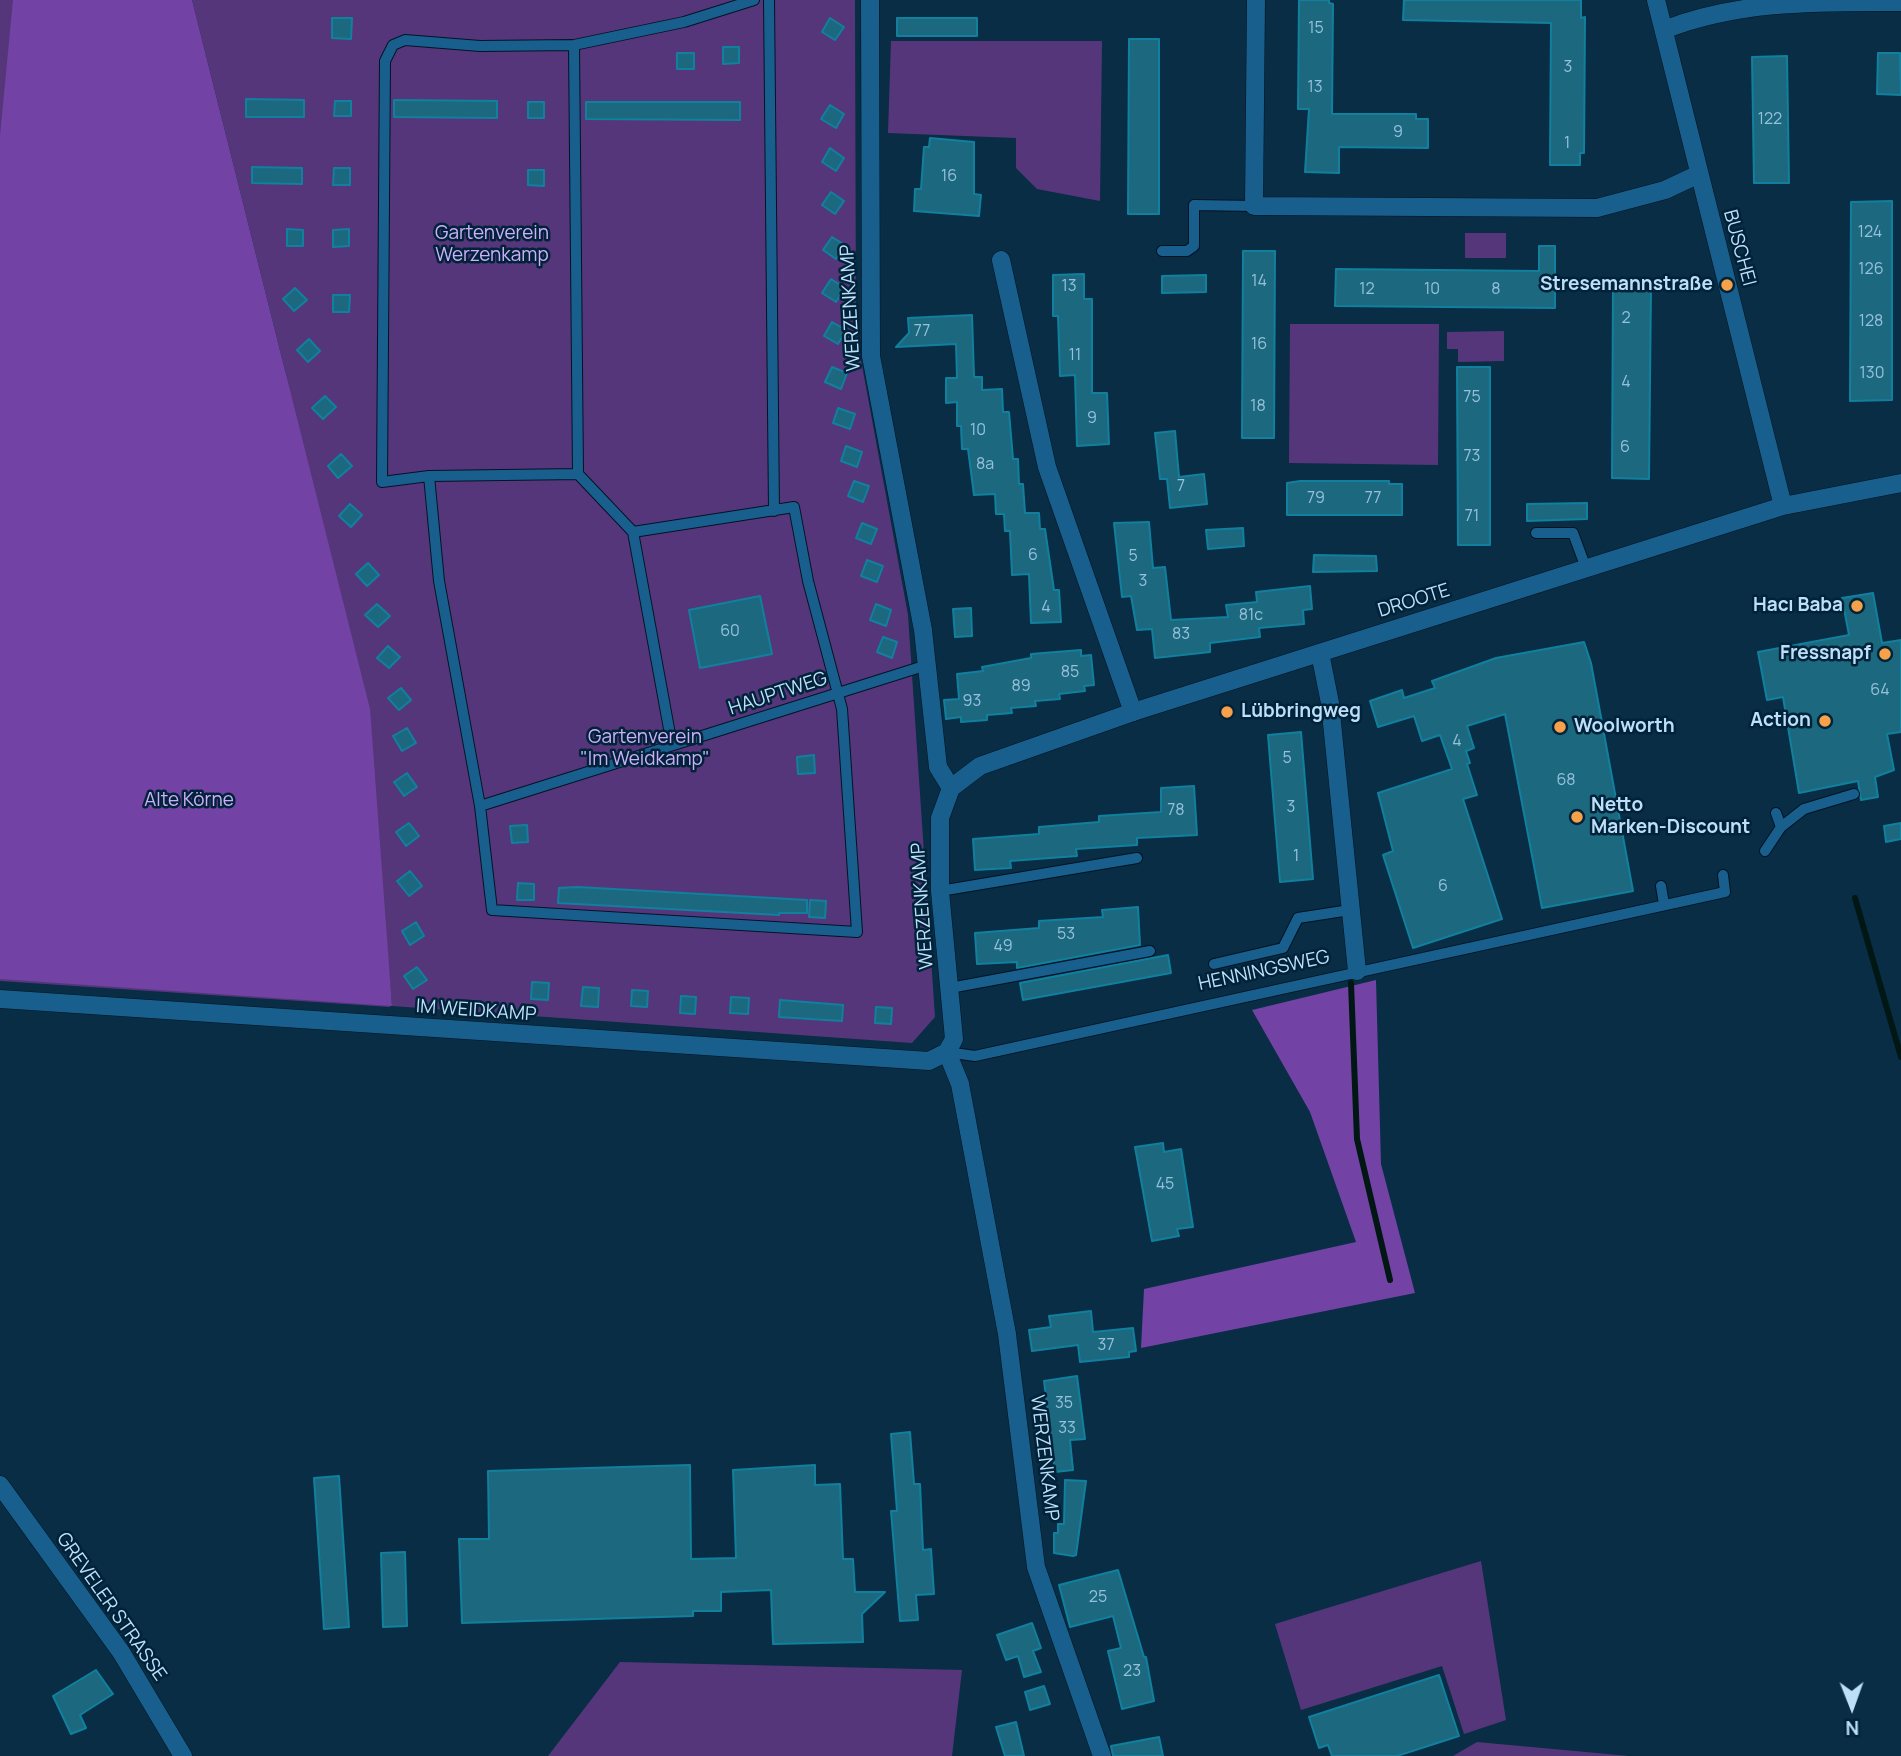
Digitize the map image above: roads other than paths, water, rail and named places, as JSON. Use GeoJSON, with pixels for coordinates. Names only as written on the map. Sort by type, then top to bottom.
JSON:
{"type":"FeatureCollection","features":[{"type":"Feature","properties":{"kind":"street","name":"WERZENKAMP"},"geometry":{"type":"LineString","coordinates":[[870,0],[871,356],[927,665],[938,767],[951,788],[940,818],[940,891],[955,1031],[947,1052],[960,1084],[1007,1334],[1037,1567],[1102,1756]]}},
{"type":"Feature","properties":{"kind":"street"},"geometry":{"type":"LineString","coordinates":[[1256,0],[1254,206],[1597,208],[1665,190],[1699,174]]}},
{"type":"Feature","properties":{"kind":"street","name":"BUSCHEI"},"geometry":{"type":"LineString","coordinates":[[1656,0],[1783,506]]}},
{"type":"Feature","properties":{"kind":"street"},"geometry":{"type":"LineString","coordinates":[[1664,30],[1682,22],[1755,5],[1791,1],[1901,2]]}},
{"type":"Feature","properties":{"kind":"street"},"geometry":{"type":"LineString","coordinates":[[1002,260],[1047,467],[1133,712]]}},
{"type":"Feature","properties":{"kind":"street","name":"DROOTE"},"geometry":{"type":"LineString","coordinates":[[951,788],[981,766],[1133,712],[1783,506],[1901,484]]}},
{"type":"Feature","properties":{"kind":"street","name":"HENNINGSWEG"},"geometry":{"type":"LineString","coordinates":[[1320,653],[1330,703],[1357,971]]}},
{"type":"Feature","properties":{"kind":"street","name":"IM WEIDKAMP"},"geometry":{"type":"LineString","coordinates":[[0,999],[907,1061],[929,1061],[947,1052]]}},
{"type":"Feature","properties":{"kind":"street","name":"GREVELER STRASSE"},"geometry":{"type":"LineString","coordinates":[[0,1485],[121,1653],[183,1756]]}},
{"type":"Feature","properties":{"kind":"lane"},"geometry":{"type":"LineString","coordinates":[[579,474],[429,476],[382,482],[385,61],[393,45],[405,40],[480,46],[574,45],[684,22],[754,0]]}},
{"type":"Feature","properties":{"kind":"lane"},"geometry":{"type":"LineString","coordinates":[[769,0],[774,511]]}},
{"type":"Feature","properties":{"kind":"lane"},"geometry":{"type":"LineString","coordinates":[[574,45],[579,474],[633,532],[672,746]]}},
{"type":"Feature","properties":{"kind":"lane"},"geometry":{"type":"LineString","coordinates":[[1162,251],[1187,251],[1194,246],[1194,205],[1254,206]]}},
{"type":"Feature","properties":{"kind":"lane"},"geometry":{"type":"LineString","coordinates":[[429,476],[439,581],[480,806],[492,911],[857,932],[842,709],[808,581],[794,508],[633,532]]}},
{"type":"Feature","properties":{"kind":"lane"},"geometry":{"type":"LineString","coordinates":[[1536,533],[1573,533],[1586,568]]}},
{"type":"Feature","properties":{"kind":"lane","name":"HAUPTWEG"},"geometry":{"type":"LineString","coordinates":[[480,806],[927,665]]}},
{"type":"Feature","properties":{"kind":"lane"},"geometry":{"type":"LineString","coordinates":[[1765,851],[1781,827],[1804,809],[1854,794]]}},
{"type":"Feature","properties":{"kind":"lane"},"geometry":{"type":"LineString","coordinates":[[1776,813],[1781,827]]}},
{"type":"Feature","properties":{"kind":"lane"},"geometry":{"type":"LineString","coordinates":[[940,891],[1137,858]]}},
{"type":"Feature","properties":{"kind":"lane"},"geometry":{"type":"LineString","coordinates":[[1357,971],[1725,892],[1723,875]]}},
{"type":"Feature","properties":{"kind":"lane"},"geometry":{"type":"LineString","coordinates":[[1661,886],[1664,904]]}},
{"type":"Feature","properties":{"kind":"lane"},"geometry":{"type":"LineString","coordinates":[[1214,964],[1283,948],[1298,918],[1350,910]]}},
{"type":"Feature","properties":{"kind":"lane"},"geometry":{"type":"LineString","coordinates":[[950,988],[1150,951]]}},
{"type":"Feature","properties":{"kind":"lane","name":"HENNINGSWEG"},"geometry":{"type":"LineString","coordinates":[[947,1052],[975,1056],[1357,971]]}},
{"type":"Feature","properties":{"kind":"waterway"},"geometry":{"type":"LineString","coordinates":[[1855,898],[1901,1057]]}},
{"type":"Feature","properties":{"kind":"waterway"},"geometry":{"type":"LineString","coordinates":[[1351,983],[1357,1139],[1390,1280]]}},
{"type":"Feature","properties":{"kind":"place","name":"Stresemannstraße"},"geometry":{"type":"Point","coordinates":[1727,285]}},
{"type":"Feature","properties":{"kind":"place","name":"Hacı Baba"},"geometry":{"type":"Point","coordinates":[1857,606]}},
{"type":"Feature","properties":{"kind":"place","name":"Fressnapf"},"geometry":{"type":"Point","coordinates":[1885,654]}},
{"type":"Feature","properties":{"kind":"place","name":"Lübbringweg"},"geometry":{"type":"Point","coordinates":[1227,712]}},
{"type":"Feature","properties":{"kind":"place","name":"Action"},"geometry":{"type":"Point","coordinates":[1825,721]}},
{"type":"Feature","properties":{"kind":"place","name":"Woolworth"},"geometry":{"type":"Point","coordinates":[1560,727]}},
{"type":"Feature","properties":{"kind":"place","name":"Netto Marken-Discount"},"geometry":{"type":"Point","coordinates":[1577,817]}},
{"type":"Feature","properties":{"kind":"park label","name":"Gartenverein Werzenkamp"},"geometry":{"type":"Point","coordinates":[492,245]}},
{"type":"Feature","properties":{"kind":"park label","name":"Gartenverein \"Im Weidkamp\""},"geometry":{"type":"Point","coordinates":[645,749]}},
{"type":"Feature","properties":{"kind":"park label","name":"Alte Körne"},"geometry":{"type":"Point","coordinates":[189,801]}}]}
